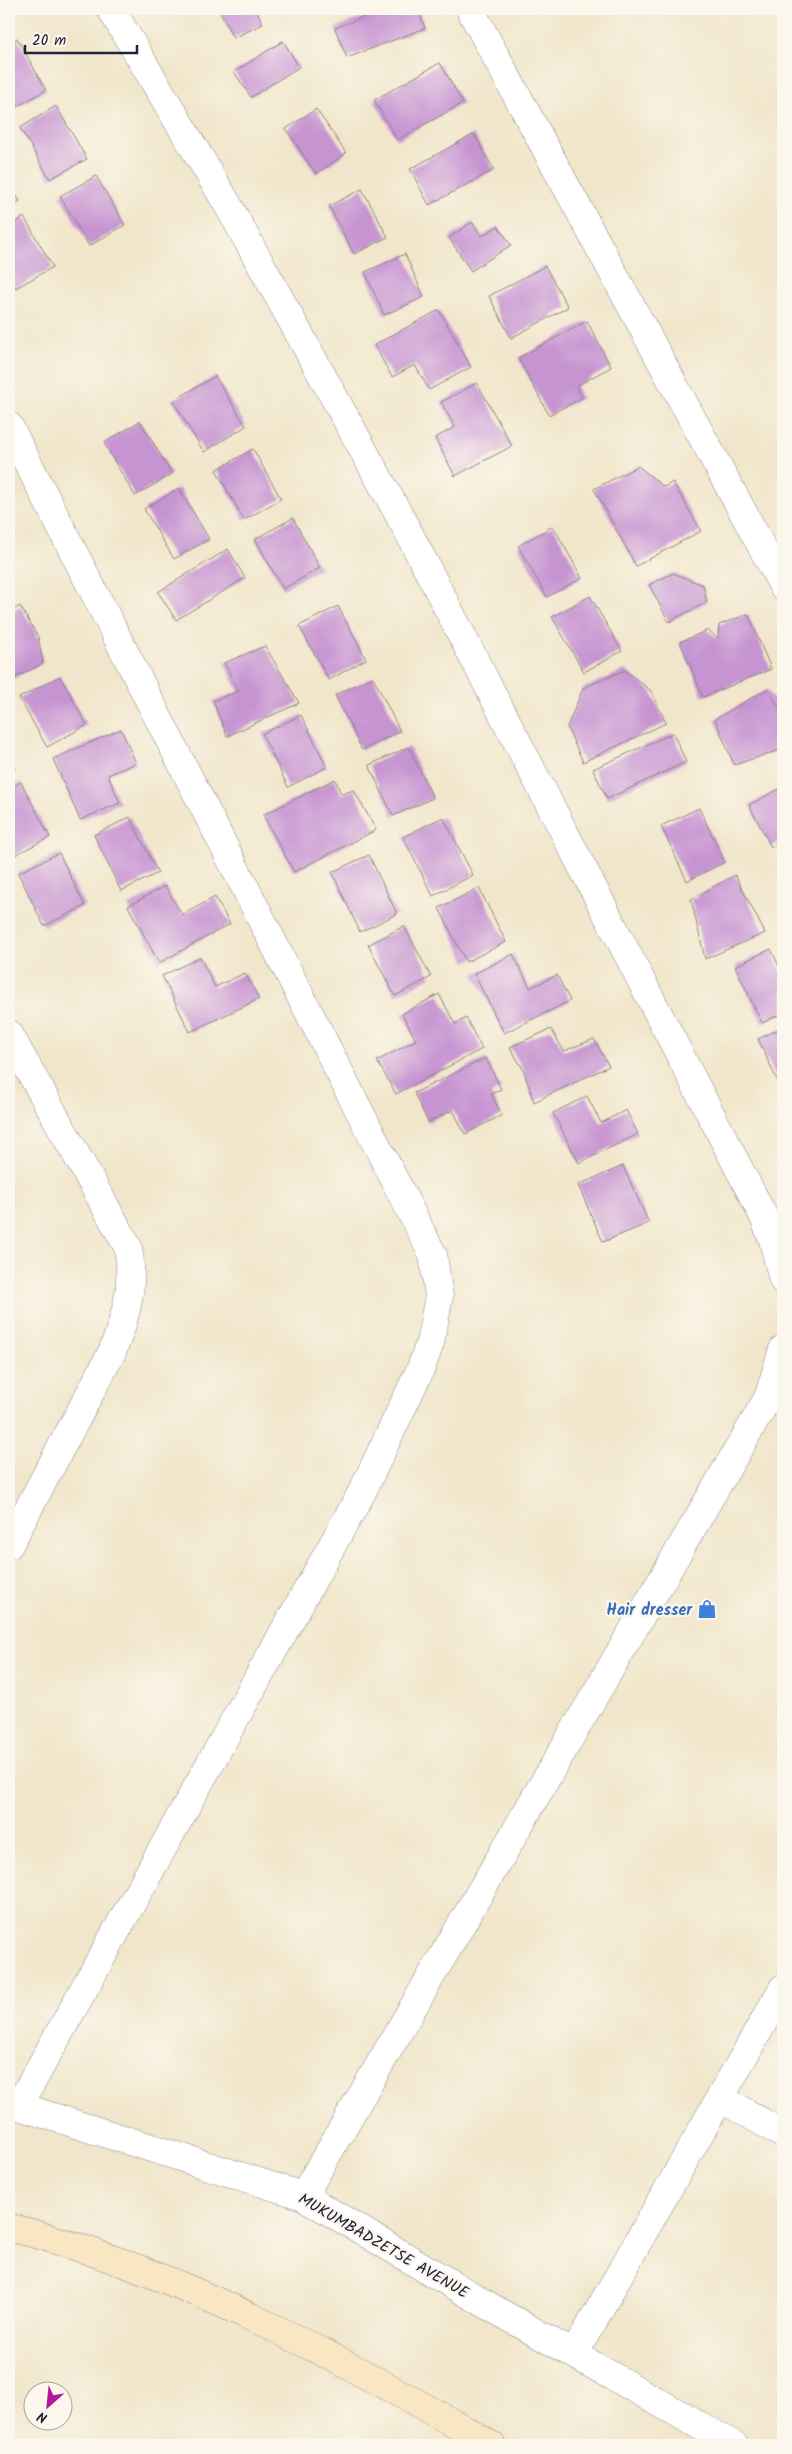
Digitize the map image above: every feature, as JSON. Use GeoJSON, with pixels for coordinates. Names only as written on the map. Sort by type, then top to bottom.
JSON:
{"type":"FeatureCollection","features":[{"type":"Feature","properties":{"kind":"street"},"geometry":{"type":"LineString","coordinates":[[111,9],[228,205],[404,524],[762,1215],[773,1240],[783,1280]]}},
{"type":"Feature","properties":{"kind":"street"},"geometry":{"type":"LineString","coordinates":[[470,9],[783,586]]}},
{"type":"Feature","properties":{"kind":"street"},"geometry":{"type":"LineString","coordinates":[[9,426],[16,454],[433,1255],[439,1296],[432,1335],[421,1368],[362,1492],[14,2104]]}},
{"type":"Feature","properties":{"kind":"street"},"geometry":{"type":"LineString","coordinates":[[9,1034],[128,1247],[131,1266],[130,1291],[124,1325],[112,1352],[9,1545]]}},
{"type":"Feature","properties":{"kind":"street"},"geometry":{"type":"LineString","coordinates":[[303,2196],[768,1398],[783,1349]]}},
{"type":"Feature","properties":{"kind":"street"},"geometry":{"type":"LineString","coordinates":[[574,2354],[783,1988]]}},
{"type":"Feature","properties":{"kind":"street"},"geometry":{"type":"LineString","coordinates":[[720,2098],[783,2134]]}},
{"type":"Feature","properties":{"kind":"street","name":"MUKUMBADZETSE AVENUE"},"geometry":{"type":"LineString","coordinates":[[14,2104],[303,2196],[494,2309],[734,2445]]}},
{"type":"Feature","properties":{"kind":"street"},"geometry":{"type":"LineString","coordinates":[[9,2226],[57,2239],[222,2305],[403,2395],[491,2445]]}},
{"type":"Feature","properties":{"kind":"building"},"geometry":{"type":"Polygon","coordinates":[[[219,9],[256,9],[263,24],[233,38],[219,9]]]}},
{"type":"Feature","properties":{"kind":"building"},"geometry":{"type":"Polygon","coordinates":[[[384,9],[418,9],[425,28],[347,58],[335,28],[384,9]]]}},
{"type":"Feature","properties":{"kind":"building"},"geometry":{"type":"Polygon","coordinates":[[[17,38],[46,90],[13,109],[9,103],[9,43],[17,38]]]}},
{"type":"Feature","properties":{"kind":"building"},"geometry":{"type":"Polygon","coordinates":[[[283,41],[299,67],[251,97],[234,72],[283,41]]]}},
{"type":"Feature","properties":{"kind":"building"},"geometry":{"type":"Polygon","coordinates":[[[440,63],[463,103],[397,140],[374,100],[440,63]]]}},
{"type":"Feature","properties":{"kind":"building"},"geometry":{"type":"Polygon","coordinates":[[[56,106],[87,159],[50,179],[20,128],[56,106]]]}},
{"type":"Feature","properties":{"kind":"building"},"geometry":{"type":"Polygon","coordinates":[[[316,109],[346,153],[316,174],[286,129],[316,109]]]}},
{"type":"Feature","properties":{"kind":"building"},"geometry":{"type":"Polygon","coordinates":[[[474,134],[494,170],[429,205],[410,169],[474,134]]]}},
{"type":"Feature","properties":{"kind":"building"},"geometry":{"type":"Polygon","coordinates":[[[96,176],[125,225],[89,246],[60,196],[96,176]]]}},
{"type":"Feature","properties":{"kind":"building"},"geometry":{"type":"Polygon","coordinates":[[[9,185],[20,201],[9,208],[9,185]]]}},
{"type":"Feature","properties":{"kind":"building"},"geometry":{"type":"Polygon","coordinates":[[[362,189],[388,237],[354,254],[329,206],[362,189]]]}},
{"type":"Feature","properties":{"kind":"building"},"geometry":{"type":"Polygon","coordinates":[[[24,217],[53,267],[16,288],[9,275],[9,226],[24,217]]]}},
{"type":"Feature","properties":{"kind":"building"},"geometry":{"type":"Polygon","coordinates":[[[472,222],[482,236],[498,226],[511,245],[471,271],[449,238],[472,222]]]}},
{"type":"Feature","properties":{"kind":"building"},"geometry":{"type":"Polygon","coordinates":[[[405,254],[424,297],[384,315],[365,272],[405,254]]]}},
{"type":"Feature","properties":{"kind":"building"},"geometry":{"type":"Polygon","coordinates":[[[545,266],[568,307],[511,338],[489,296],[545,266]]]}},
{"type":"Feature","properties":{"kind":"building"},"geometry":{"type":"Polygon","coordinates":[[[439,310],[471,367],[429,390],[415,365],[392,377],[374,345],[439,310]]]}},
{"type":"Feature","properties":{"kind":"building"},"geometry":{"type":"Polygon","coordinates":[[[587,321],[611,367],[576,386],[582,398],[549,415],[518,358],[587,321]]]}},
{"type":"Feature","properties":{"kind":"building"},"geometry":{"type":"Polygon","coordinates":[[[215,376],[246,426],[204,452],[173,401],[215,376]]]}},
{"type":"Feature","properties":{"kind":"building"},"geometry":{"type":"Polygon","coordinates":[[[477,383],[512,446],[455,476],[435,438],[455,427],[441,402],[477,383]]]}},
{"type":"Feature","properties":{"kind":"building"},"geometry":{"type":"Polygon","coordinates":[[[140,421],[172,474],[135,496],[104,443],[140,421]]]}},
{"type":"Feature","properties":{"kind":"building"},"geometry":{"type":"Polygon","coordinates":[[[253,449],[281,499],[244,520],[216,470],[253,449]]]}},
{"type":"Feature","properties":{"kind":"building"},"geometry":{"type":"Polygon","coordinates":[[[638,466],[664,487],[673,482],[701,531],[636,566],[594,489],[638,466]]]}},
{"type":"Feature","properties":{"kind":"building"},"geometry":{"type":"Polygon","coordinates":[[[179,488],[209,539],[174,559],[144,509],[179,488]]]}},
{"type":"Feature","properties":{"kind":"building"},"geometry":{"type":"Polygon","coordinates":[[[293,518],[320,568],[283,589],[255,539],[293,518]]]}},
{"type":"Feature","properties":{"kind":"building"},"geometry":{"type":"Polygon","coordinates":[[[553,526],[582,578],[547,597],[518,546],[553,526]]]}},
{"type":"Feature","properties":{"kind":"building"},"geometry":{"type":"Polygon","coordinates":[[[228,549],[245,578],[176,620],[158,592],[228,549]]]}},
{"type":"Feature","properties":{"kind":"building"},"geometry":{"type":"Polygon","coordinates":[[[673,573],[703,585],[707,602],[669,622],[649,585],[673,573]]]}},
{"type":"Feature","properties":{"kind":"building"},"geometry":{"type":"Polygon","coordinates":[[[590,596],[622,651],[584,672],[552,617],[590,596]]]}},
{"type":"Feature","properties":{"kind":"building"},"geometry":{"type":"Polygon","coordinates":[[[20,606],[38,637],[43,663],[9,681],[9,612],[20,606]]]}},
{"type":"Feature","properties":{"kind":"building"},"geometry":{"type":"Polygon","coordinates":[[[338,606],[366,659],[329,680],[299,626],[338,606]]]}},
{"type":"Feature","properties":{"kind":"building"},"geometry":{"type":"Polygon","coordinates":[[[748,614],[771,669],[703,697],[680,642],[708,630],[718,639],[719,625],[748,614]]]}},
{"type":"Feature","properties":{"kind":"building"},"geometry":{"type":"Polygon","coordinates":[[[265,646],[299,703],[227,736],[213,701],[239,691],[224,663],[265,646]]]}},
{"type":"Feature","properties":{"kind":"building"},"geometry":{"type":"Polygon","coordinates":[[[625,670],[651,691],[666,723],[583,762],[567,727],[583,688],[625,670]]]}},
{"type":"Feature","properties":{"kind":"building"},"geometry":{"type":"Polygon","coordinates":[[[60,676],[87,725],[47,747],[19,698],[60,676]]]}},
{"type":"Feature","properties":{"kind":"building"},"geometry":{"type":"Polygon","coordinates":[[[373,677],[400,731],[362,750],[335,695],[373,677]]]}},
{"type":"Feature","properties":{"kind":"building"},"geometry":{"type":"Polygon","coordinates":[[[767,689],[783,713],[783,749],[734,765],[715,719],[767,689]]]}},
{"type":"Feature","properties":{"kind":"building"},"geometry":{"type":"Polygon","coordinates":[[[301,715],[327,767],[288,787],[262,734],[301,715]]]}},
{"type":"Feature","properties":{"kind":"building"},"geometry":{"type":"Polygon","coordinates":[[[121,729],[136,763],[108,775],[120,803],[80,820],[53,759],[121,729]]]}},
{"type":"Feature","properties":{"kind":"building"},"geometry":{"type":"Polygon","coordinates":[[[673,733],[686,762],[607,799],[593,769],[673,733]]]}},
{"type":"Feature","properties":{"kind":"building"},"geometry":{"type":"Polygon","coordinates":[[[409,747],[433,798],[393,816],[369,765],[409,747]]]}},
{"type":"Feature","properties":{"kind":"building"},"geometry":{"type":"Polygon","coordinates":[[[9,757],[15,770],[9,773],[9,757]]]}},
{"type":"Feature","properties":{"kind":"building"},"geometry":{"type":"Polygon","coordinates":[[[335,779],[341,794],[354,790],[376,830],[294,872],[263,815],[335,779]]]}},
{"type":"Feature","properties":{"kind":"building"},"geometry":{"type":"Polygon","coordinates":[[[21,782],[50,837],[11,857],[9,853],[9,789],[21,782]]]}},
{"type":"Feature","properties":{"kind":"building"},"geometry":{"type":"Polygon","coordinates":[[[779,789],[783,791],[783,840],[771,847],[749,805],[779,789]]]}},
{"type":"Feature","properties":{"kind":"building"},"geometry":{"type":"Polygon","coordinates":[[[699,808],[725,862],[687,881],[661,826],[699,808]]]}},
{"type":"Feature","properties":{"kind":"building"},"geometry":{"type":"Polygon","coordinates":[[[130,817],[158,873],[121,891],[94,835],[130,817]]]}},
{"type":"Feature","properties":{"kind":"building"},"geometry":{"type":"Polygon","coordinates":[[[443,817],[473,875],[433,896],[403,837],[443,817]]]}},
{"type":"Feature","properties":{"kind":"building"},"geometry":{"type":"Polygon","coordinates":[[[59,853],[85,906],[44,926],[18,873],[59,853]]]}},
{"type":"Feature","properties":{"kind":"building"},"geometry":{"type":"Polygon","coordinates":[[[369,855],[397,914],[360,932],[332,872],[369,855]]]}},
{"type":"Feature","properties":{"kind":"building"},"geometry":{"type":"Polygon","coordinates":[[[735,875],[765,933],[705,959],[691,899],[735,875]]]}},
{"type":"Feature","properties":{"kind":"building"},"geometry":{"type":"Polygon","coordinates":[[[165,886],[182,915],[215,897],[230,924],[159,963],[128,906],[165,886]]]}},
{"type":"Feature","properties":{"kind":"building"},"geometry":{"type":"Polygon","coordinates":[[[479,888],[506,942],[466,962],[439,908],[479,888]]]}},
{"type":"Feature","properties":{"kind":"building"},"geometry":{"type":"Polygon","coordinates":[[[404,926],[431,977],[395,996],[368,945],[404,926]]]}},
{"type":"Feature","properties":{"kind":"building"},"geometry":{"type":"Polygon","coordinates":[[[771,949],[783,975],[783,1013],[762,1023],[735,966],[771,949]]]}},
{"type":"Feature","properties":{"kind":"building"},"geometry":{"type":"Polygon","coordinates":[[[513,954],[530,988],[557,975],[570,1001],[504,1033],[474,974],[513,954]]]}},
{"type":"Feature","properties":{"kind":"building"},"geometry":{"type":"Polygon","coordinates":[[[200,957],[215,987],[245,973],[259,999],[190,1032],[162,976],[200,957]]]}},
{"type":"Feature","properties":{"kind":"building"},"geometry":{"type":"Polygon","coordinates":[[[439,994],[455,1024],[466,1018],[482,1049],[396,1094],[377,1061],[416,1040],[402,1014],[439,994]]]}},
{"type":"Feature","properties":{"kind":"building"},"geometry":{"type":"Polygon","coordinates":[[[783,1027],[783,1093],[758,1039],[783,1027]]]}},
{"type":"Feature","properties":{"kind":"building"},"geometry":{"type":"Polygon","coordinates":[[[551,1029],[564,1051],[594,1039],[609,1066],[534,1102],[523,1069],[510,1047],[551,1029]]]}},
{"type":"Feature","properties":{"kind":"building"},"geometry":{"type":"Polygon","coordinates":[[[486,1058],[501,1089],[491,1094],[502,1115],[465,1134],[453,1110],[428,1122],[414,1093],[486,1058]]]}},
{"type":"Feature","properties":{"kind":"building"},"geometry":{"type":"Polygon","coordinates":[[[587,1096],[601,1123],[626,1110],[638,1134],[579,1163],[553,1113],[587,1096]]]}},
{"type":"Feature","properties":{"kind":"building"},"geometry":{"type":"Polygon","coordinates":[[[623,1166],[649,1223],[603,1242],[578,1185],[623,1166]]]}},
{"type":"Feature","properties":{"kind":"place","name":"Hair dresser"},"geometry":{"type":"Point","coordinates":[707,1609]}}]}
